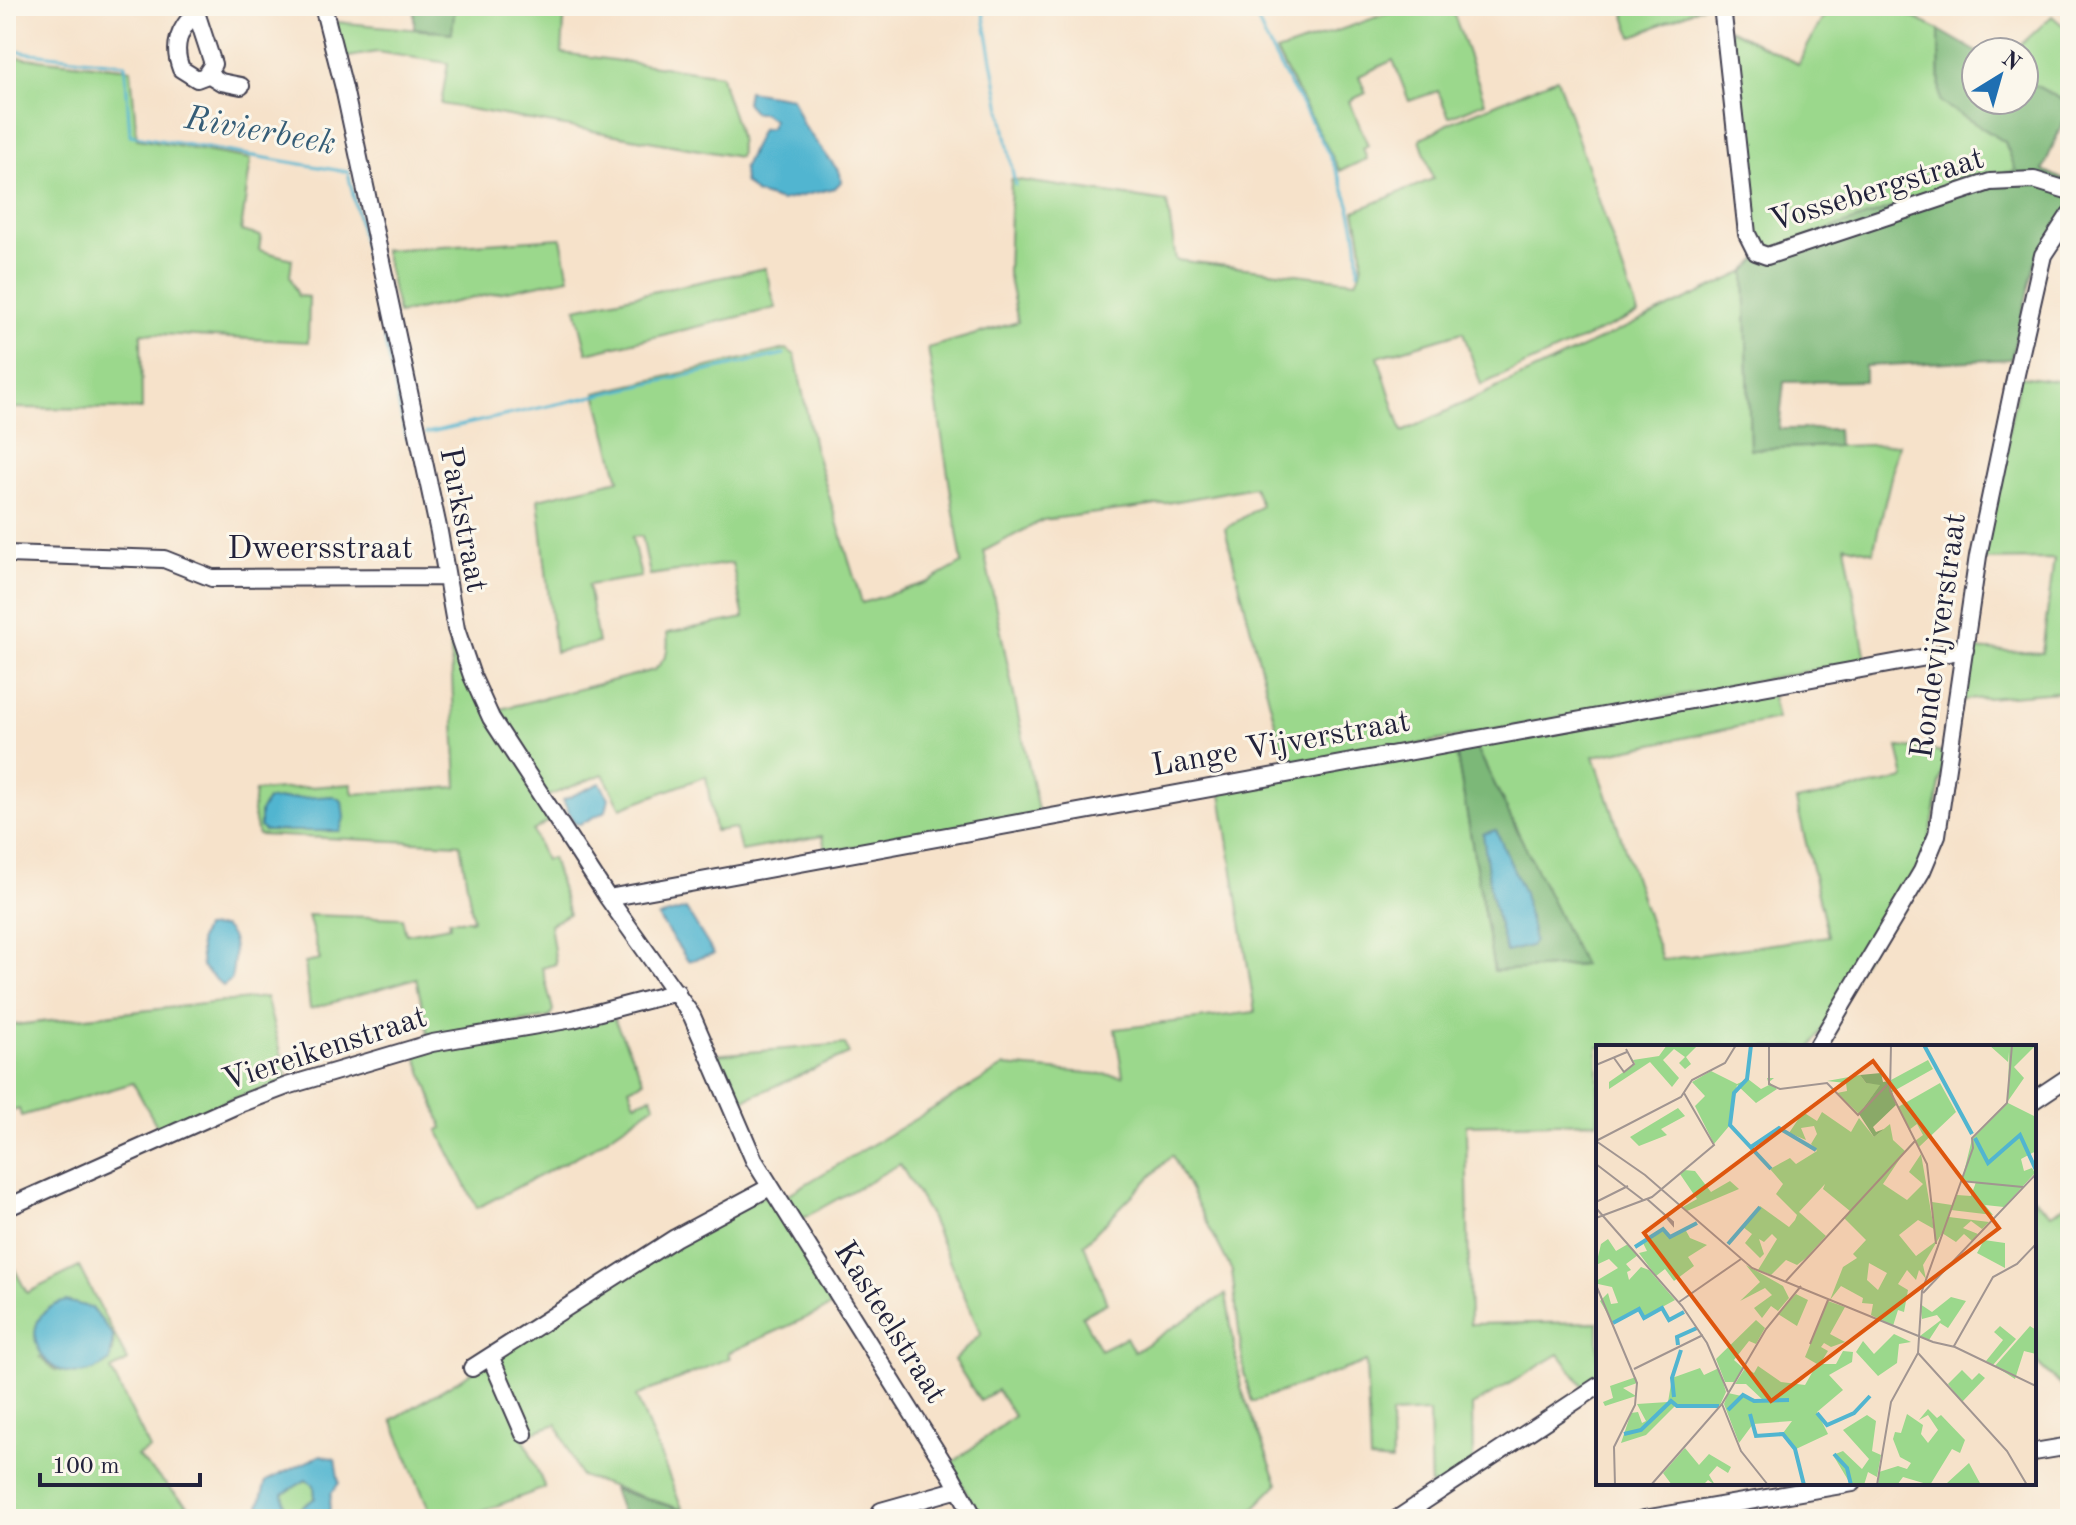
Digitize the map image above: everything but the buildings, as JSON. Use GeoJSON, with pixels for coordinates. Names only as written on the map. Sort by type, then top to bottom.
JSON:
{"type":"FeatureCollection","features":[{"type":"Feature","properties":{"kind":"street","name":"Parkstraat"},"geometry":{"type":"LineString","coordinates":[[323,6],[344,88],[460,641],[491,718],[608,898],[677,992]]}},
{"type":"Feature","properties":{"kind":"street","name":"Vossebergstraat"},"geometry":{"type":"LineString","coordinates":[[1722,6],[1747,234],[1756,252],[1767,256],[1990,182],[2034,180],[2070,191]]}},
{"type":"Feature","properties":{"kind":"street"},"geometry":{"type":"LineString","coordinates":[[195,9],[213,64],[208,74],[197,79],[188,76],[177,59],[182,26],[195,9]]}},
{"type":"Feature","properties":{"kind":"street"},"geometry":{"type":"LineString","coordinates":[[208,74],[221,82],[241,86]]}},
{"type":"Feature","properties":{"kind":"street","name":"Rondevijverstraat"},"geometry":{"type":"LineString","coordinates":[[1818,1045],[1922,871],[1937,835],[1978,556],[2038,272],[2053,237],[2070,214]]}},
{"type":"Feature","properties":{"kind":"street","name":"Dweersstraat"},"geometry":{"type":"LineString","coordinates":[[6,554],[164,559],[212,578],[445,577]]}},
{"type":"Feature","properties":{"kind":"street","name":"Lange Vijverstraat"},"geometry":{"type":"LineString","coordinates":[[608,898],[1965,650]]}},
{"type":"Feature","properties":{"kind":"street","name":"Kasteelstraat"},"geometry":{"type":"LineString","coordinates":[[677,992],[692,1016],[739,1130],[770,1187],[975,1519]]}},
{"type":"Feature","properties":{"kind":"street","name":"Viereikenstraat"},"geometry":{"type":"LineString","coordinates":[[6,1208],[237,1105],[287,1086],[432,1043],[573,1019],[677,992]]}},
{"type":"Feature","properties":{"kind":"street"},"geometry":{"type":"LineString","coordinates":[[2036,1099],[2068,1082]]}},
{"type":"Feature","properties":{"kind":"street"},"geometry":{"type":"LineString","coordinates":[[472,1368],[675,1238],[770,1187]]}},
{"type":"Feature","properties":{"kind":"street"},"geometry":{"type":"LineString","coordinates":[[491,1358],[524,1434]]}},
{"type":"Feature","properties":{"kind":"street"},"geometry":{"type":"LineString","coordinates":[[1397,1519],[1596,1387]]}},
{"type":"Feature","properties":{"kind":"street"},"geometry":{"type":"LineString","coordinates":[[2036,1452],[2070,1446]]}},
{"type":"Feature","properties":{"kind":"street"},"geometry":{"type":"LineString","coordinates":[[1644,1519],[1841,1485]]}},
{"type":"Feature","properties":{"kind":"street"},"geometry":{"type":"LineString","coordinates":[[881,1511],[959,1489]]}},
{"type":"Feature","properties":{"kind":"green space"},"geometry":{"type":"Polygon","coordinates":[[[414,6],[455,6],[452,33],[414,28],[414,6]]]}},
{"type":"Feature","properties":{"kind":"green space"},"geometry":{"type":"Polygon","coordinates":[[[455,6],[565,6],[562,53],[721,75],[737,127],[739,157],[441,104],[448,63],[377,52],[343,58],[335,22],[451,33],[455,6]]]}},
{"type":"Feature","properties":{"kind":"green space"},"geometry":{"type":"Polygon","coordinates":[[[1409,6],[1451,6],[1485,102],[1449,117],[1438,91],[1409,101],[1393,60],[1359,76],[1366,93],[1349,101],[1368,145],[1363,148],[1367,159],[1340,171],[1276,52],[1409,6]]]}},
{"type":"Feature","properties":{"kind":"green space"},"geometry":{"type":"Polygon","coordinates":[[[1622,6],[1703,6],[1632,37],[1622,6]]]}},
{"type":"Feature","properties":{"kind":"green space"},"geometry":{"type":"Polygon","coordinates":[[[1820,6],[1890,6],[1939,30],[1940,102],[2005,142],[2017,171],[1986,176],[1765,251],[1754,243],[1729,29],[1798,64],[1827,10],[1820,6]]]}},
{"type":"Feature","properties":{"kind":"green space"},"geometry":{"type":"Polygon","coordinates":[[[2052,16],[2070,32],[2070,105],[2040,88],[2040,36],[2030,36],[2052,16]]]}},
{"type":"Feature","properties":{"kind":"green space"},"geometry":{"type":"Polygon","coordinates":[[[1939,30],[1960,42],[1960,114],[1940,102],[1939,30]]]}},
{"type":"Feature","properties":{"kind":"green space"},"geometry":{"type":"Polygon","coordinates":[[[6,56],[131,69],[137,139],[251,159],[241,231],[261,236],[259,250],[292,259],[290,276],[298,296],[309,297],[308,342],[141,333],[142,409],[6,408],[6,56]]]}},
{"type":"Feature","properties":{"kind":"green space"},"geometry":{"type":"Polygon","coordinates":[[[1557,78],[1638,314],[1481,385],[1463,332],[1378,357],[1402,432],[1745,272],[1750,449],[1899,444],[1873,552],[1845,545],[1866,660],[1287,769],[1225,529],[1261,506],[1254,487],[1151,506],[1043,520],[984,551],[1039,815],[826,852],[822,836],[741,851],[735,828],[715,831],[706,776],[621,808],[603,774],[548,796],[497,710],[654,670],[666,654],[667,633],[744,618],[732,563],[650,575],[642,536],[632,537],[641,577],[588,585],[598,643],[555,652],[538,499],[619,480],[596,393],[786,349],[795,355],[814,447],[862,603],[928,582],[962,563],[928,348],[1018,322],[1008,273],[1011,179],[1167,202],[1176,260],[1356,281],[1362,257],[1355,211],[1433,179],[1420,139],[1452,122],[1557,78]]]}},
{"type":"Feature","properties":{"kind":"green space"},"geometry":{"type":"Polygon","coordinates":[[[2040,88],[2070,104],[2043,170],[2070,183],[2070,207],[2036,259],[2011,359],[1865,366],[1865,381],[1784,382],[1779,429],[1837,429],[1838,446],[1750,449],[1745,272],[1765,251],[1986,176],[2016,171],[2005,142],[1963,116],[2040,116],[2040,88]]]}},
{"type":"Feature","properties":{"kind":"green space"},"geometry":{"type":"Polygon","coordinates":[[[561,238],[569,278],[398,314],[384,250],[561,238]]]}},
{"type":"Feature","properties":{"kind":"green space"},"geometry":{"type":"Polygon","coordinates":[[[765,268],[776,308],[587,353],[576,308],[765,268]]]}},
{"type":"Feature","properties":{"kind":"green space"},"geometry":{"type":"Polygon","coordinates":[[[2020,376],[2070,383],[2070,691],[1963,700],[1970,649],[2042,653],[2054,559],[1981,560],[2020,376]]]}},
{"type":"Feature","properties":{"kind":"green space"},"geometry":{"type":"Polygon","coordinates":[[[450,633],[551,820],[533,831],[545,860],[552,858],[569,914],[550,924],[556,964],[542,968],[553,1010],[550,1017],[429,1038],[416,978],[310,1009],[305,963],[320,960],[308,915],[402,918],[406,934],[450,926],[449,920],[473,920],[460,844],[258,835],[253,812],[255,791],[351,784],[353,794],[457,787],[450,633]]]}},
{"type":"Feature","properties":{"kind":"green space"},"geometry":{"type":"Polygon","coordinates":[[[1770,687],[1777,719],[1594,756],[1662,960],[1828,936],[1796,801],[1905,779],[1898,747],[1946,752],[1927,852],[1813,1045],[1596,1045],[1596,1122],[1466,1125],[1470,1324],[1596,1322],[1596,1382],[1586,1390],[1559,1354],[1472,1406],[1473,1464],[1431,1494],[1429,1412],[1391,1414],[1392,1462],[1370,1460],[1366,1362],[1252,1402],[1244,1373],[1232,1271],[1172,1155],[1084,1244],[1107,1303],[1082,1316],[1100,1350],[1126,1337],[1134,1352],[1226,1294],[1241,1388],[1278,1484],[1243,1519],[981,1519],[951,1464],[1014,1416],[997,1390],[980,1401],[954,1360],[981,1334],[929,1214],[900,1164],[798,1221],[782,1198],[1005,1066],[1123,1076],[1115,1029],[1255,1012],[1220,788],[1455,745],[1494,971],[1582,965],[1474,742],[1770,687]]]}},
{"type":"Feature","properties":{"kind":"green space"},"geometry":{"type":"Polygon","coordinates":[[[1474,742],[1583,965],[1494,971],[1455,745],[1474,742]]]}},
{"type":"Feature","properties":{"kind":"green space"},"geometry":{"type":"Polygon","coordinates":[[[266,997],[287,1077],[285,1082],[229,1100],[159,1130],[133,1083],[21,1116],[19,1109],[6,1113],[6,1026],[266,997]]]}},
{"type":"Feature","properties":{"kind":"green space"},"geometry":{"type":"Polygon","coordinates":[[[613,1017],[644,1081],[629,1088],[635,1103],[652,1096],[655,1105],[591,1149],[477,1208],[438,1130],[443,1128],[416,1055],[463,1043],[613,1017]]]}},
{"type":"Feature","properties":{"kind":"green space"},"geometry":{"type":"Polygon","coordinates":[[[845,1044],[849,1054],[734,1104],[713,1055],[845,1044]]]}},
{"type":"Feature","properties":{"kind":"green space"},"geometry":{"type":"Polygon","coordinates":[[[763,1196],[769,1197],[837,1304],[728,1353],[730,1358],[636,1396],[683,1510],[580,1476],[557,1424],[527,1434],[500,1371],[500,1356],[590,1296],[763,1196]]]}},
{"type":"Feature","properties":{"kind":"green space"},"geometry":{"type":"Polygon","coordinates":[[[2036,1200],[2051,1214],[2070,1202],[2070,1394],[2036,1362],[2036,1200]]]}},
{"type":"Feature","properties":{"kind":"green space"},"geometry":{"type":"Polygon","coordinates":[[[6,1253],[27,1293],[79,1267],[128,1361],[111,1370],[150,1449],[137,1456],[201,1519],[6,1519],[6,1253]],[[113,1336],[40,1357],[55,1370],[84,1373],[113,1352],[113,1336]]]}},
{"type":"Feature","properties":{"kind":"green space"},"geometry":{"type":"Polygon","coordinates":[[[491,1361],[545,1488],[460,1519],[414,1519],[430,1512],[392,1420],[491,1361]]]}},
{"type":"Feature","properties":{"kind":"green space"},"geometry":{"type":"Polygon","coordinates":[[[306,1480],[314,1485],[315,1498],[295,1512],[285,1508],[283,1494],[306,1480]]]}},
{"type":"Feature","properties":{"kind":"green space"},"geometry":{"type":"Polygon","coordinates":[[[613,1489],[692,1513],[693,1519],[624,1519],[613,1489]]]}},
{"type":"Feature","properties":{"kind":"water"},"geometry":{"type":"Polygon","coordinates":[[[748,91],[792,98],[803,125],[840,173],[841,182],[835,188],[781,201],[755,193],[744,182],[743,169],[761,129],[770,128],[773,120],[763,113],[754,113],[746,102],[748,91]]]}},
{"type":"Feature","properties":{"kind":"water"},"geometry":{"type":"Polygon","coordinates":[[[600,783],[609,798],[606,811],[580,824],[574,823],[563,800],[600,783]]]}},
{"type":"Feature","properties":{"kind":"water"},"geometry":{"type":"Polygon","coordinates":[[[333,796],[342,801],[344,818],[340,831],[264,831],[260,827],[260,812],[267,800],[333,796]]]}},
{"type":"Feature","properties":{"kind":"water"},"geometry":{"type":"Polygon","coordinates":[[[1496,830],[1524,893],[1534,941],[1530,946],[1506,952],[1491,895],[1483,834],[1496,830]]]}},
{"type":"Feature","properties":{"kind":"water"},"geometry":{"type":"Polygon","coordinates":[[[686,909],[714,954],[688,961],[658,917],[686,909]]]}},
{"type":"Feature","properties":{"kind":"water"},"geometry":{"type":"Polygon","coordinates":[[[223,927],[231,938],[234,951],[231,980],[223,986],[202,967],[199,940],[204,928],[223,927]]]}},
{"type":"Feature","properties":{"kind":"water"},"geometry":{"type":"Polygon","coordinates":[[[66,1301],[92,1308],[113,1336],[110,1361],[89,1372],[69,1373],[53,1366],[42,1354],[36,1339],[37,1324],[47,1310],[66,1301]]]}},
{"type":"Feature","properties":{"kind":"water"},"geometry":{"type":"Polygon","coordinates":[[[321,1455],[335,1459],[339,1483],[331,1494],[329,1515],[323,1519],[267,1519],[259,1506],[266,1481],[321,1455]],[[306,1480],[283,1494],[285,1508],[296,1512],[315,1498],[314,1485],[306,1480]]]}},
{"type":"Feature","properties":{"kind":"waterway","name":"Rivierbeek"},"geometry":{"type":"LineString","coordinates":[[982,6],[1015,185]]}},
{"type":"Feature","properties":{"kind":"waterway"},"geometry":{"type":"LineString","coordinates":[[1252,6],[1266,39],[1335,167],[1348,200],[1356,235],[1358,272]]}},
{"type":"Feature","properties":{"kind":"waterway","name":"Rivierbeek"},"geometry":{"type":"LineString","coordinates":[[6,50],[125,64],[130,135],[348,172],[406,438]]}},
{"type":"Feature","properties":{"kind":"waterway","name":"Rivierbeek"},"geometry":{"type":"LineString","coordinates":[[426,433],[784,354]]}}]}
